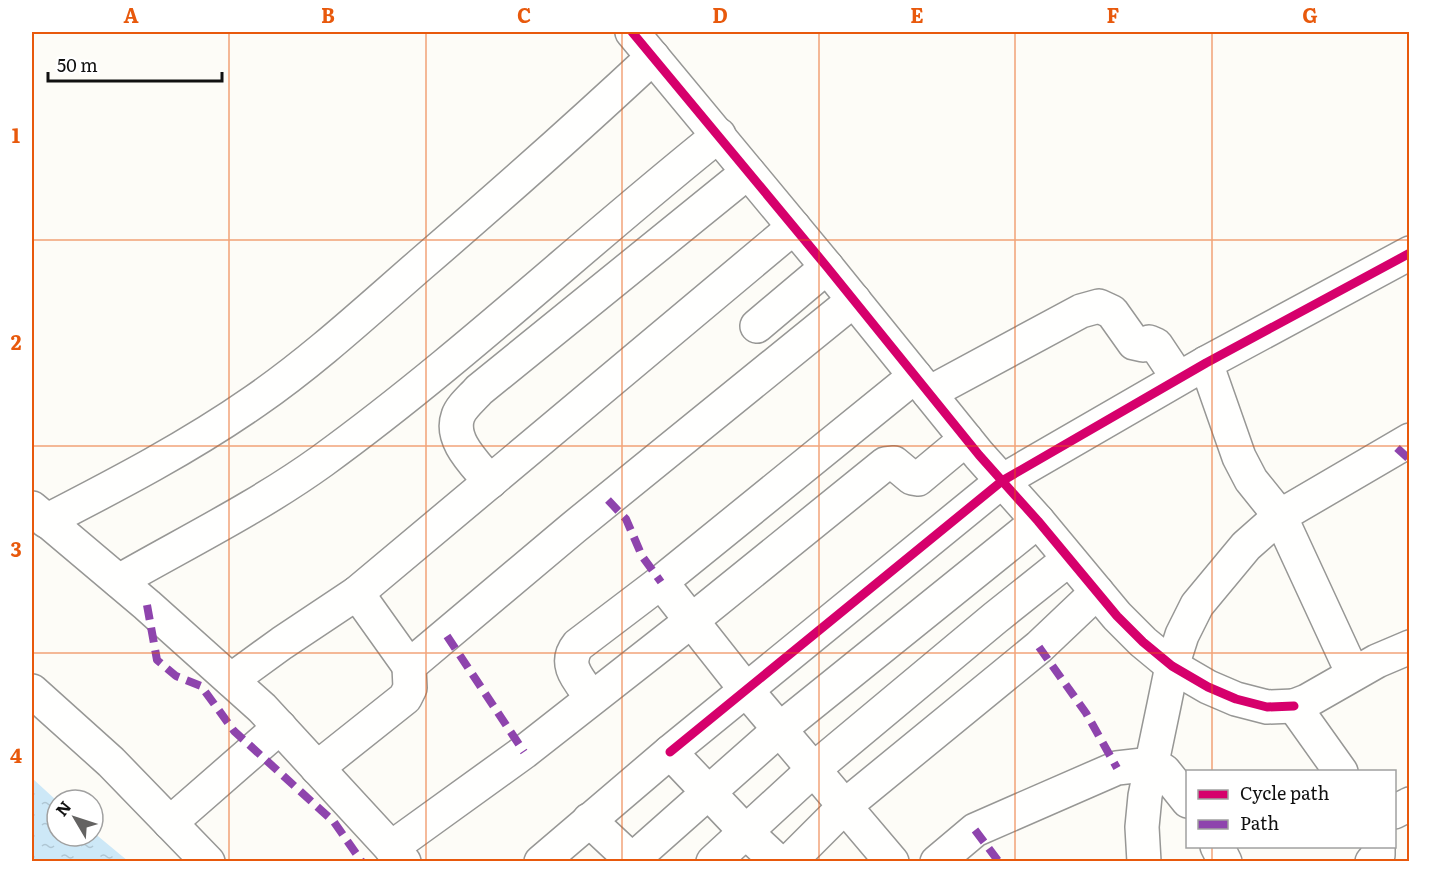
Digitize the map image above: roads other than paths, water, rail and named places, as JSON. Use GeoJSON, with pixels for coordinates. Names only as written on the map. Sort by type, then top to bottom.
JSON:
{"type":"FeatureCollection","features":[{"type":"Feature","properties":{"kind":"street"},"geometry":{"type":"LineString","coordinates":[[632,32],[719,135],[966,439],[1097,592],[1143,642],[1172,666],[1208,687],[1236,699],[1267,707],[1294,706],[1410,647]]}},
{"type":"Feature","properties":{"kind":"street"},"geometry":{"type":"LineString","coordinates":[[653,57],[555,148],[412,272],[313,356],[255,401],[164,459],[39,514],[262,708],[397,855],[885,464],[894,463],[914,480],[966,439]]}},
{"type":"Feature","properties":{"kind":"street"},"geometry":{"type":"LineString","coordinates":[[119,582],[270,496],[330,454],[455,357],[643,195],[719,135]]}},
{"type":"Feature","properties":{"kind":"street"},"geometry":{"type":"LineString","coordinates":[[490,482],[459,442],[456,428],[458,415],[466,404],[488,383],[748,172]]}},
{"type":"Feature","properties":{"kind":"street"},"geometry":{"type":"LineString","coordinates":[[231,680],[357,593],[724,288],[794,227]]}},
{"type":"Feature","properties":{"kind":"street"},"geometry":{"type":"LineString","coordinates":[[541,861],[670,752],[1002,481],[1178,378],[1410,253]]}},
{"type":"Feature","properties":{"kind":"street"},"geometry":{"type":"LineString","coordinates":[[757,326],[827,267]]}},
{"type":"Feature","properties":{"kind":"street"},"geometry":{"type":"LineString","coordinates":[[724,288],[782,358]]}},
{"type":"Feature","properties":{"kind":"street"},"geometry":{"type":"LineString","coordinates":[[410,666],[573,528],[854,300]]}},
{"type":"Feature","properties":{"kind":"street"},"geometry":{"type":"LineString","coordinates":[[592,699],[571,665],[570,657],[574,650],[922,385],[1082,311],[1099,306],[1112,312],[1134,344],[1143,345],[1149,342],[1156,345],[1178,378]]}},
{"type":"Feature","properties":{"kind":"street"},"geometry":{"type":"LineString","coordinates":[[1206,363],[1239,458],[1263,497],[1280,516],[1353,674]]}},
{"type":"Feature","properties":{"kind":"street"},"geometry":{"type":"LineString","coordinates":[[1144,861],[1142,826],[1145,796],[1172,666],[1182,635],[1197,605],[1246,546],[1280,516],[1410,440]]}},
{"type":"Feature","properties":{"kind":"street"},"geometry":{"type":"LineString","coordinates":[[589,820],[632,861],[780,729],[1038,521]]}},
{"type":"Feature","properties":{"kind":"street"},"geometry":{"type":"LineString","coordinates":[[713,861],[814,769],[1069,559]]}},
{"type":"Feature","properties":{"kind":"street"},"geometry":{"type":"LineString","coordinates":[[661,582],[747,691],[892,861]]}},
{"type":"Feature","properties":{"kind":"street"},"geometry":{"type":"LineString","coordinates":[[789,861],[846,805],[1040,648],[1097,592]]}},
{"type":"Feature","properties":{"kind":"street"},"geometry":{"type":"LineString","coordinates":[[317,768],[405,698],[410,688],[410,666],[357,593]]}},
{"type":"Feature","properties":{"kind":"street"},"geometry":{"type":"LineString","coordinates":[[1009,607],[1040,648]]}},
{"type":"Feature","properties":{"kind":"street"},"geometry":{"type":"LineString","coordinates":[[32,691],[111,762],[208,861]]}},
{"type":"Feature","properties":{"kind":"street"},"geometry":{"type":"LineString","coordinates":[[1294,706],[1340,770]]}},
{"type":"Feature","properties":{"kind":"street"},"geometry":{"type":"LineString","coordinates":[[170,823],[280,727]]}},
{"type":"Feature","properties":{"kind":"street"},"geometry":{"type":"LineString","coordinates":[[670,752],[778,861]]}},
{"type":"Feature","properties":{"kind":"street"},"geometry":{"type":"LineString","coordinates":[[937,861],[975,830],[1118,768],[1152,764],[1164,771],[1186,798]]}},
{"type":"Feature","properties":{"kind":"street"},"geometry":{"type":"LineString","coordinates":[[1396,811],[1410,804]]}},
{"type":"Feature","properties":{"kind":"street"},"geometry":{"type":"LineString","coordinates":[[1218,848],[1226,861]]}},
{"type":"Feature","properties":{"kind":"street"},"geometry":{"type":"LineString","coordinates":[[1372,861],[1378,855],[1378,848]]}},
{"type":"Feature","properties":{"kind":"water"},"geometry":{"type":"Polygon","coordinates":[[[32,778],[45,790],[45,848],[105,848],[105,842],[128,861],[32,861],[32,778]]]}}]}
